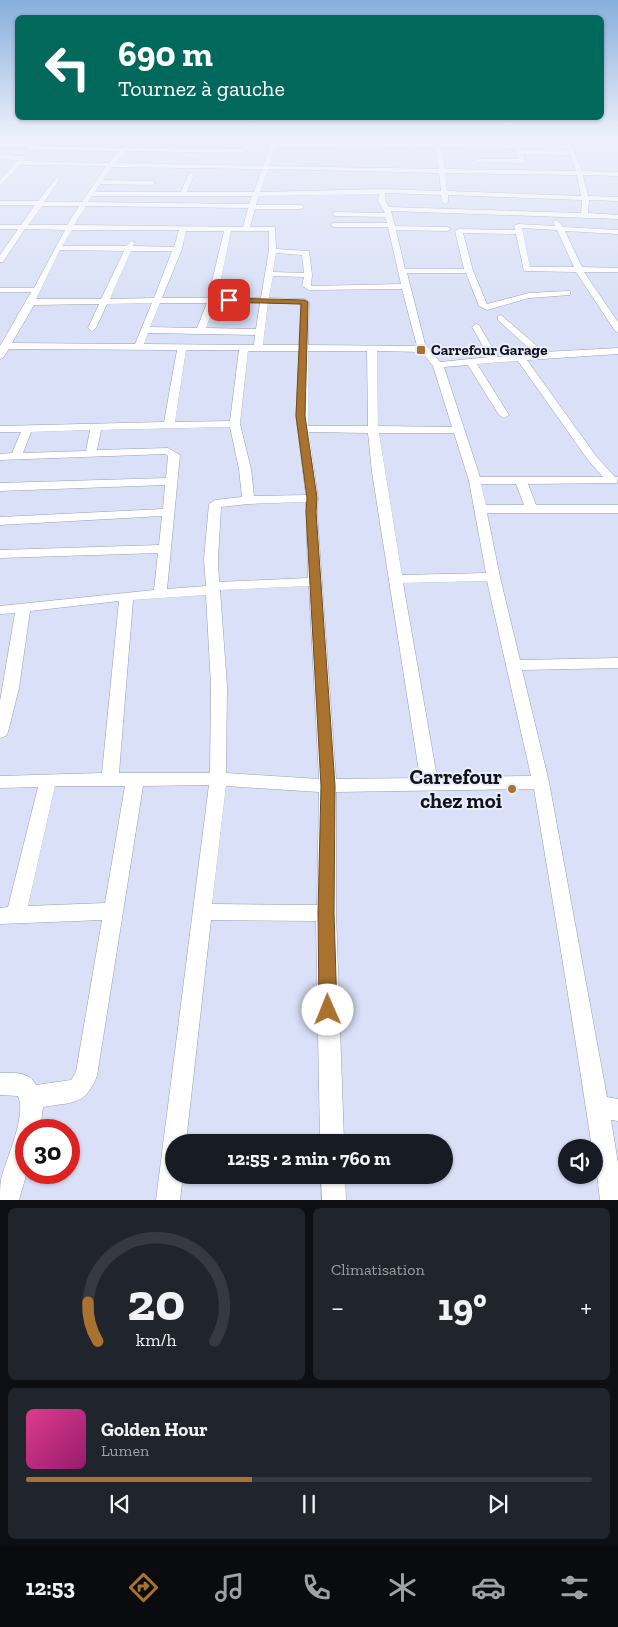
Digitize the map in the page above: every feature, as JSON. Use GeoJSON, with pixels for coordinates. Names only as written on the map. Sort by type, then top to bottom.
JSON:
{"type":"FeatureCollection","features":[{"type":"Feature","properties":{"kind":"street"},"geometry":{"type":"LineString","coordinates":[[0,260],[44,195]]}},
{"type":"Feature","properties":{"kind":"street"},"geometry":{"type":"LineString","coordinates":[[0,356],[31,302],[57,248],[89,195]]}},
{"type":"Feature","properties":{"kind":"street"},"geometry":{"type":"LineString","coordinates":[[130,209],[136,195]]}},
{"type":"Feature","properties":{"kind":"street"},"geometry":{"type":"LineString","coordinates":[[246,229],[256,195]]}},
{"type":"Feature","properties":{"kind":"street"},"geometry":{"type":"LineString","coordinates":[[264,195],[387,212],[445,211],[618,217]]}},
{"type":"Feature","properties":{"kind":"street"},"geometry":{"type":"LineString","coordinates":[[335,204],[364,195]]}},
{"type":"Feature","properties":{"kind":"street"},"geometry":{"type":"LineString","coordinates":[[382,195],[407,286],[417,333],[424,349],[438,365],[475,481],[493,577],[541,782],[612,1200]]}},
{"type":"Feature","properties":{"kind":"street"},"geometry":{"type":"LineString","coordinates":[[444,195],[445,211]]}},
{"type":"Feature","properties":{"kind":"street"},"geometry":{"type":"LineString","coordinates":[[488,195],[490,212]]}},
{"type":"Feature","properties":{"kind":"street"},"geometry":{"type":"LineString","coordinates":[[541,195],[545,207],[553,209],[558,227],[579,270],[618,329]]}},
{"type":"Feature","properties":{"kind":"street"},"geometry":{"type":"LineString","coordinates":[[578,195],[618,199]]}},
{"type":"Feature","properties":{"kind":"street"},"geometry":{"type":"LineString","coordinates":[[584,215],[585,197]]}},
{"type":"Feature","properties":{"kind":"street"},"geometry":{"type":"LineString","coordinates":[[0,203],[83,205],[130,209],[251,206],[279,211],[301,208]]}},
{"type":"Feature","properties":{"kind":"street"},"geometry":{"type":"LineString","coordinates":[[335,204],[334,229],[390,226],[447,229]]}},
{"type":"Feature","properties":{"kind":"street"},"geometry":{"type":"LineString","coordinates":[[0,227],[70,228],[125,224],[138,228],[272,230],[272,251],[258,332],[258,349]]}},
{"type":"Feature","properties":{"kind":"street"},"geometry":{"type":"LineString","coordinates":[[618,232],[519,225],[526,269],[618,270]]}},
{"type":"Feature","properties":{"kind":"street"},"geometry":{"type":"LineString","coordinates":[[92,328],[138,228]]}},
{"type":"Feature","properties":{"kind":"street"},"geometry":{"type":"LineString","coordinates":[[138,347],[155,301],[178,249],[183,228]]}},
{"type":"Feature","properties":{"kind":"street"},"geometry":{"type":"LineString","coordinates":[[201,330],[212,300],[228,229]]}},
{"type":"Feature","properties":{"kind":"street"},"geometry":{"type":"LineString","coordinates":[[519,232],[458,231],[469,271],[485,307],[529,296],[567,293]]}},
{"type":"Feature","properties":{"kind":"street"},"geometry":{"type":"LineString","coordinates":[[57,248],[178,249]]}},
{"type":"Feature","properties":{"kind":"street"},"geometry":{"type":"LineString","coordinates":[[272,251],[305,252],[308,275],[306,286],[310,288],[407,286]]}},
{"type":"Feature","properties":{"kind":"street"},"geometry":{"type":"LineString","coordinates":[[402,271],[469,271]]}},
{"type":"Feature","properties":{"kind":"street"},"geometry":{"type":"LineString","coordinates":[[268,274],[308,275]]}},
{"type":"Feature","properties":{"kind":"street"},"geometry":{"type":"LineString","coordinates":[[0,290],[37,290]]}},
{"type":"Feature","properties":{"kind":"street"},"geometry":{"type":"LineString","coordinates":[[31,302],[304,301],[301,416],[312,498],[315,582],[328,786],[326,913],[332,1134]]}},
{"type":"Feature","properties":{"kind":"street"},"geometry":{"type":"LineString","coordinates":[[501,318],[540,356]]}},
{"type":"Feature","properties":{"kind":"street"},"geometry":{"type":"LineString","coordinates":[[476,327],[495,359]]}},
{"type":"Feature","properties":{"kind":"street"},"geometry":{"type":"LineString","coordinates":[[145,330],[258,332]]}},
{"type":"Feature","properties":{"kind":"street"},"geometry":{"type":"LineString","coordinates":[[5,346],[424,349]]}},
{"type":"Feature","properties":{"kind":"street"},"geometry":{"type":"LineString","coordinates":[[169,426],[182,348]]}},
{"type":"Feature","properties":{"kind":"street"},"geometry":{"type":"LineString","coordinates":[[244,349],[235,424],[245,469],[248,500]]}},
{"type":"Feature","properties":{"kind":"street"},"geometry":{"type":"LineString","coordinates":[[372,349],[373,430],[378,472],[430,784]]}},
{"type":"Feature","properties":{"kind":"street"},"geometry":{"type":"LineString","coordinates":[[438,365],[495,359],[618,351]]}},
{"type":"Feature","properties":{"kind":"street"},"geometry":{"type":"LineString","coordinates":[[520,358],[592,458],[615,480]]}},
{"type":"Feature","properties":{"kind":"street"},"geometry":{"type":"LineString","coordinates":[[471,362],[504,415]]}},
{"type":"Feature","properties":{"kind":"street"},"geometry":{"type":"LineString","coordinates":[[0,429],[235,424]]}},
{"type":"Feature","properties":{"kind":"street"},"geometry":{"type":"LineString","coordinates":[[91,454],[96,428]]}},
{"type":"Feature","properties":{"kind":"street"},"geometry":{"type":"LineString","coordinates":[[16,457],[26,429]]}},
{"type":"Feature","properties":{"kind":"street"},"geometry":{"type":"LineString","coordinates":[[303,429],[458,430]]}},
{"type":"Feature","properties":{"kind":"street"},"geometry":{"type":"LineString","coordinates":[[0,458],[168,452],[174,455],[160,594]]}},
{"type":"Feature","properties":{"kind":"street"},"geometry":{"type":"LineString","coordinates":[[475,481],[615,480]]}},
{"type":"Feature","properties":{"kind":"street"},"geometry":{"type":"LineString","coordinates":[[521,481],[532,510]]}},
{"type":"Feature","properties":{"kind":"street"},"geometry":{"type":"LineString","coordinates":[[0,487],[172,482]]}},
{"type":"Feature","properties":{"kind":"street"},"geometry":{"type":"LineString","coordinates":[[175,1134],[218,779],[220,686],[211,559],[215,504],[248,500],[312,498]]}},
{"type":"Feature","properties":{"kind":"street"},"geometry":{"type":"LineString","coordinates":[[480,510],[618,508]]}},
{"type":"Feature","properties":{"kind":"street"},"geometry":{"type":"LineString","coordinates":[[0,521],[169,512]]}},
{"type":"Feature","properties":{"kind":"street"},"geometry":{"type":"LineString","coordinates":[[0,554],[165,549]]}},
{"type":"Feature","properties":{"kind":"street"},"geometry":{"type":"LineString","coordinates":[[396,579],[493,577]]}},
{"type":"Feature","properties":{"kind":"street"},"geometry":{"type":"LineString","coordinates":[[0,610],[213,588],[315,582]]}},
{"type":"Feature","properties":{"kind":"street"},"geometry":{"type":"LineString","coordinates":[[110,780],[126,596]]}},
{"type":"Feature","properties":{"kind":"street"},"geometry":{"type":"LineString","coordinates":[[0,732],[11,688],[23,608]]}},
{"type":"Feature","properties":{"kind":"street"},"geometry":{"type":"LineString","coordinates":[[514,665],[618,662]]}},
{"type":"Feature","properties":{"kind":"street"},"geometry":{"type":"LineString","coordinates":[[0,782],[218,779],[328,786],[541,782]]}},
{"type":"Feature","properties":{"kind":"street"},"geometry":{"type":"LineString","coordinates":[[48,780],[8,916],[114,912]]}},
{"type":"Feature","properties":{"kind":"street"},"geometry":{"type":"LineString","coordinates":[[32,1097],[77,1090],[86,1076],[135,780]]}},
{"type":"Feature","properties":{"kind":"street"},"geometry":{"type":"LineString","coordinates":[[202,912],[326,913]]}},
{"type":"Feature","properties":{"kind":"street"},"geometry":{"type":"LineString","coordinates":[[0,1084],[24,1085],[32,1097],[31,1119]]}},
{"type":"Feature","properties":{"kind":"street"},"geometry":{"type":"LineString","coordinates":[[596,1107],[618,1110]]}},
{"type":"Feature","properties":{"kind":"street"},"geometry":{"type":"LineString","coordinates":[[7,1200],[15,1172]]}},
{"type":"Feature","properties":{"kind":"street"},"geometry":{"type":"LineString","coordinates":[[168,1200],[170,1184]]}},
{"type":"Feature","properties":{"kind":"street"},"geometry":{"type":"LineString","coordinates":[[333,1184],[334,1200]]}},
{"type":"Feature","properties":{"kind":"place","name":"Carrefour Garage"},"geometry":{"type":"Point","coordinates":[421,350]}},
{"type":"Feature","properties":{"kind":"place","name":"Carrefour chez moi"},"geometry":{"type":"Point","coordinates":[512,789]}},
{"type":"Feature","properties":{"kind":"route"},"geometry":{"type":"LineString","coordinates":[[229,300],[303,300],[305,302],[301,416],[312,498],[311,512],[328,786],[326,913],[328,1010]]}}]}
